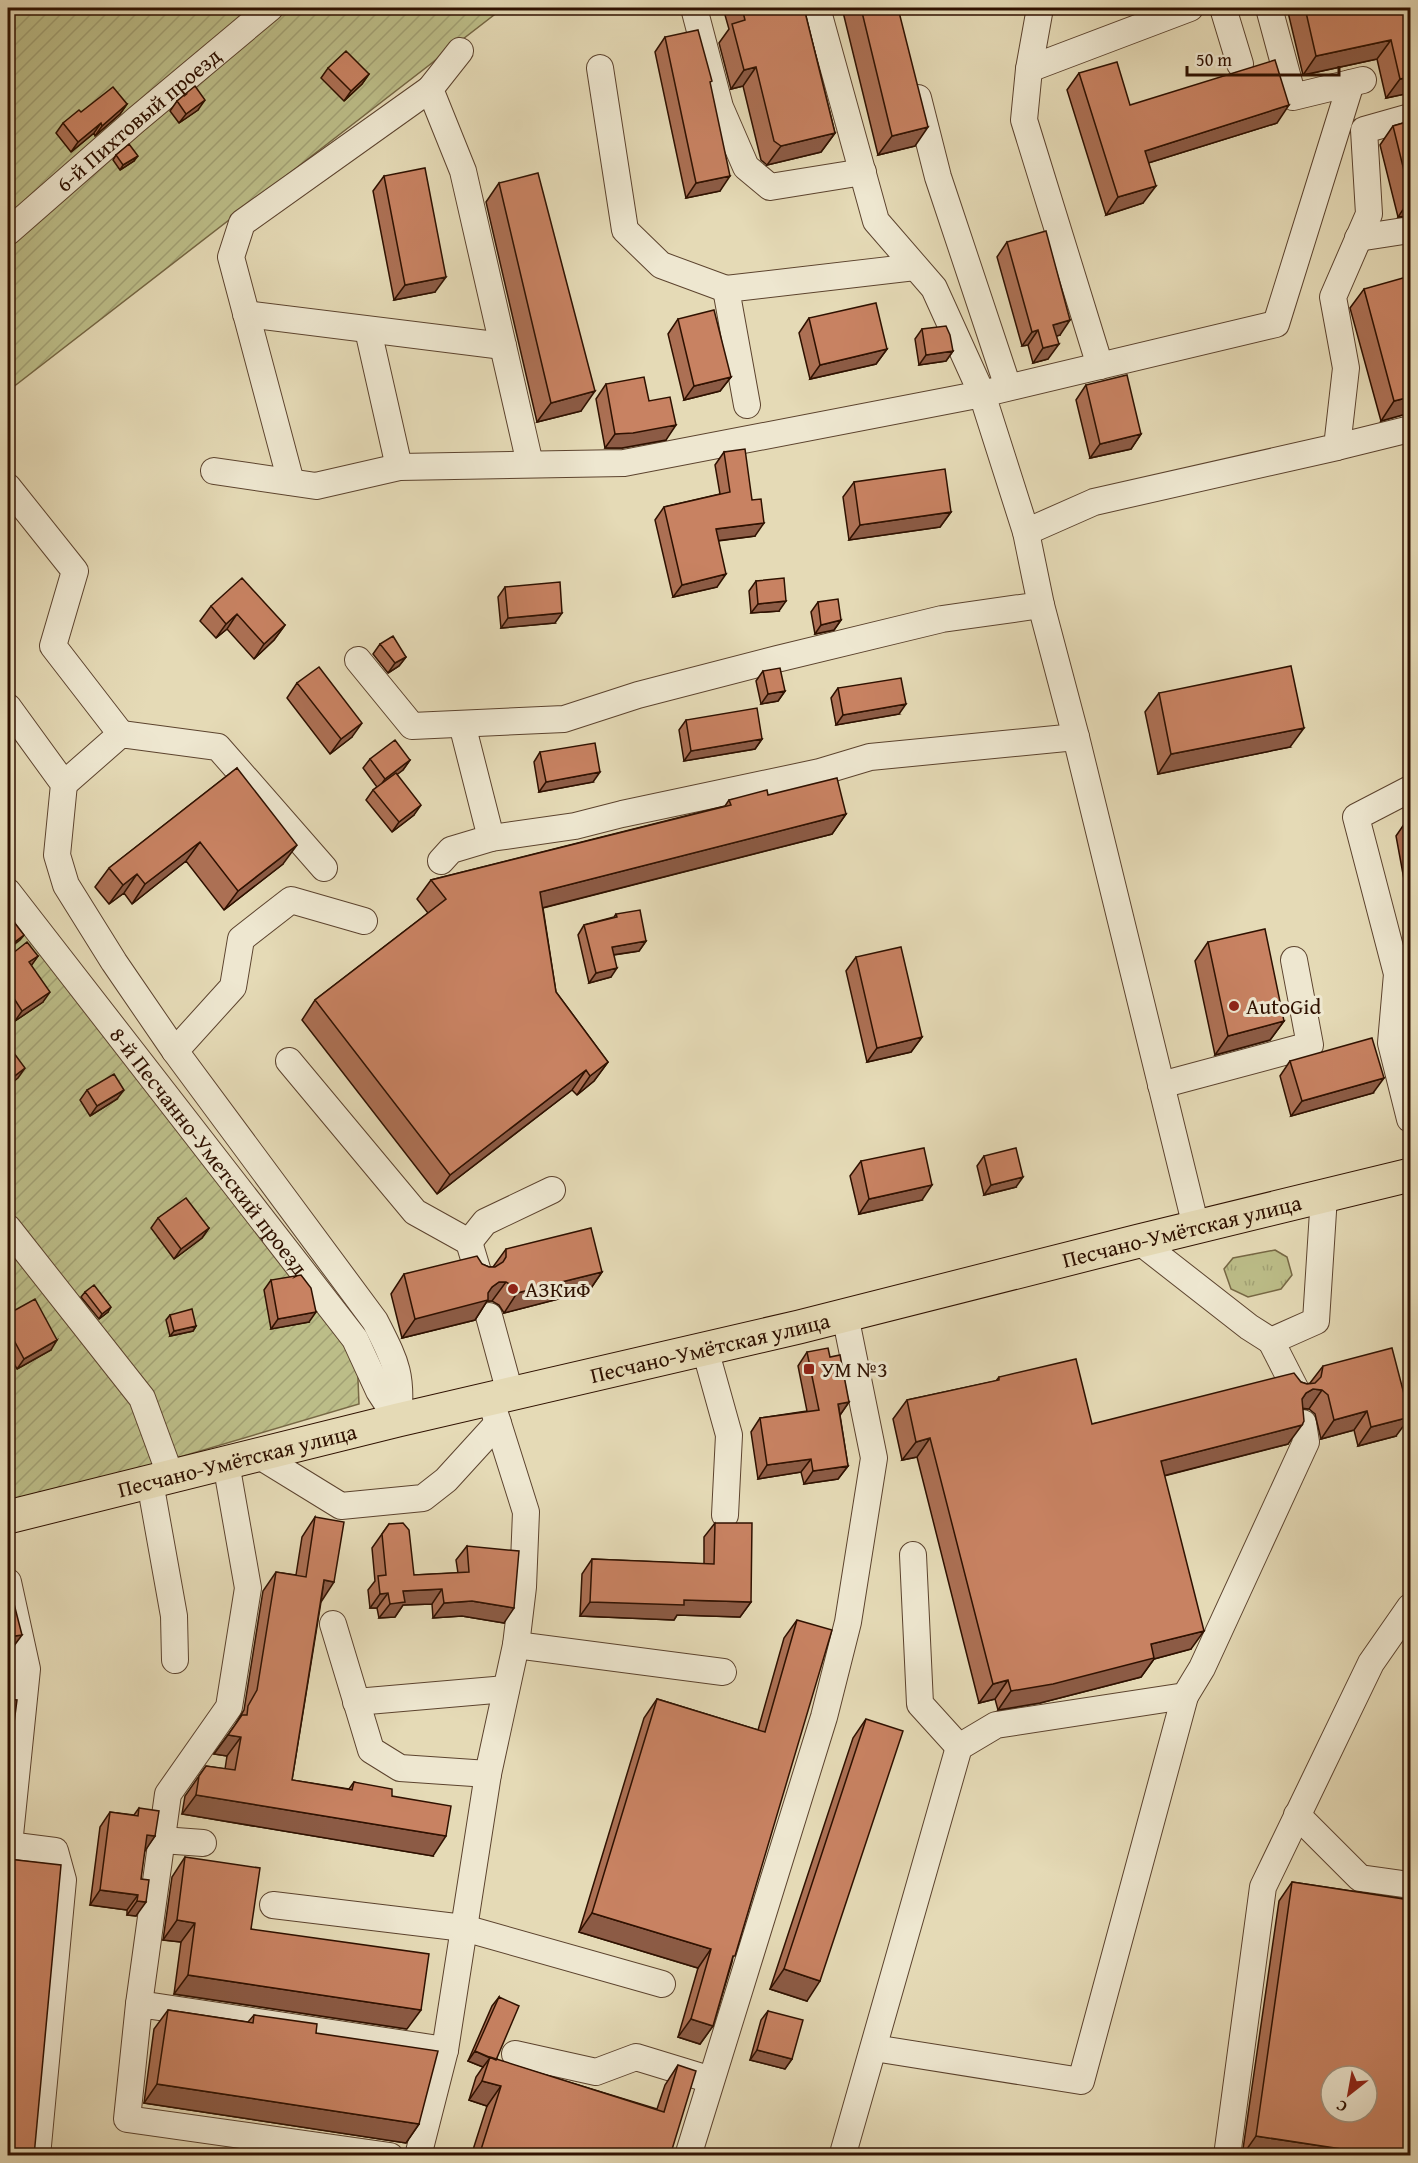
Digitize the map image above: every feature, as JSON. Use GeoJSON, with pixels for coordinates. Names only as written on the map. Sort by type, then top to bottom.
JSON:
{"type":"FeatureCollection","features":[{"type":"Feature","properties":{"kind":"main road","name":"Песчано-Умётская улица"},"geometry":{"type":"LineString","coordinates":[[8,1517],[399,1419],[499,1404],[705,1349],[1410,1175]]}},
{"type":"Feature","properties":{"kind":"street","name":"6-й Пихтовый проезд"},"geometry":{"type":"LineString","coordinates":[[8,232],[136,120],[270,8]]}},
{"type":"Feature","properties":{"kind":"street"},"geometry":{"type":"LineString","coordinates":[[694,8],[720,106],[746,167],[770,187],[863,172]]}},
{"type":"Feature","properties":{"kind":"street"},"geometry":{"type":"LineString","coordinates":[[817,8],[876,221],[934,288],[982,394],[1026,532],[1041,605],[1076,737],[1196,1227]]}},
{"type":"Feature","properties":{"kind":"street"},"geometry":{"type":"LineString","coordinates":[[1040,8],[1029,69],[1024,120],[1100,366]]}},
{"type":"Feature","properties":{"kind":"street"},"geometry":{"type":"LineString","coordinates":[[1029,69],[1190,8]]}},
{"type":"Feature","properties":{"kind":"street"},"geometry":{"type":"LineString","coordinates":[[1223,8],[1240,64]]}},
{"type":"Feature","properties":{"kind":"street"},"geometry":{"type":"LineString","coordinates":[[214,471],[316,486],[399,467],[624,463],[982,394],[1276,324],[1359,81],[1293,97],[1269,8]]}},
{"type":"Feature","properties":{"kind":"street"},"geometry":{"type":"LineString","coordinates":[[291,482],[231,257],[242,223],[430,88],[460,51]]}},
{"type":"Feature","properties":{"kind":"street"},"geometry":{"type":"LineString","coordinates":[[600,68],[625,230],[662,265],[726,289],[915,267]]}},
{"type":"Feature","properties":{"kind":"street"},"geometry":{"type":"LineString","coordinates":[[912,75],[938,177],[1008,387]]}},
{"type":"Feature","properties":{"kind":"street"},"geometry":{"type":"LineString","coordinates":[[430,88],[463,171],[530,465]]}},
{"type":"Feature","properties":{"kind":"street"},"geometry":{"type":"LineString","coordinates":[[1337,447],[1346,368],[1333,297],[1369,214],[1364,130],[1410,117]]}},
{"type":"Feature","properties":{"kind":"street"},"geometry":{"type":"LineString","coordinates":[[1358,238],[1410,230]]}},
{"type":"Feature","properties":{"kind":"street"},"geometry":{"type":"LineString","coordinates":[[726,289],[747,405]]}},
{"type":"Feature","properties":{"kind":"street"},"geometry":{"type":"LineString","coordinates":[[246,314],[503,346]]}},
{"type":"Feature","properties":{"kind":"street"},"geometry":{"type":"LineString","coordinates":[[368,330],[399,467]]}},
{"type":"Feature","properties":{"kind":"street"},"geometry":{"type":"LineString","coordinates":[[1026,532],[1094,502],[1410,429]]}},
{"type":"Feature","properties":{"kind":"street"},"geometry":{"type":"LineString","coordinates":[[8,487],[75,571],[53,646],[121,734],[218,747],[324,868]]}},
{"type":"Feature","properties":{"kind":"street"},"geometry":{"type":"LineString","coordinates":[[358,660],[412,726],[564,719],[638,695],[942,619],[1041,605]]}},
{"type":"Feature","properties":{"kind":"street"},"geometry":{"type":"LineString","coordinates":[[8,707],[64,784],[57,855],[66,885],[114,962],[175,1051],[375,1321],[397,1366],[401,1393],[399,1419]]}},
{"type":"Feature","properties":{"kind":"street"},"geometry":{"type":"LineString","coordinates":[[462,724],[491,838]]}},
{"type":"Feature","properties":{"kind":"street"},"geometry":{"type":"LineString","coordinates":[[64,784],[121,734]]}},
{"type":"Feature","properties":{"kind":"street"},"geometry":{"type":"LineString","coordinates":[[441,861],[451,850],[491,838],[575,826],[820,772],[870,757],[1076,737]]}},
{"type":"Feature","properties":{"kind":"street"},"geometry":{"type":"LineString","coordinates":[[1410,789],[1356,816],[1397,974],[1391,1043],[1410,1119]]}},
{"type":"Feature","properties":{"kind":"street","name":"8-й Песчанно-Уметский проезд"},"geometry":{"type":"LineString","coordinates":[[8,891],[355,1339],[379,1390],[399,1419]]}},
{"type":"Feature","properties":{"kind":"street"},"geometry":{"type":"LineString","coordinates":[[175,1051],[233,987],[242,939],[291,900],[364,921]]}},
{"type":"Feature","properties":{"kind":"street"},"geometry":{"type":"LineString","coordinates":[[1161,1085],[1310,1045],[1294,960]]}},
{"type":"Feature","properties":{"kind":"street"},"geometry":{"type":"LineString","coordinates":[[289,1061],[415,1212],[469,1242],[478,1272]]}},
{"type":"Feature","properties":{"kind":"street"},"geometry":{"type":"LineString","coordinates":[[469,1242],[485,1222],[552,1190]]}},
{"type":"Feature","properties":{"kind":"street"},"geometry":{"type":"LineString","coordinates":[[1271,1341],[1316,1321],[1324,1196]]}},
{"type":"Feature","properties":{"kind":"street"},"geometry":{"type":"LineString","coordinates":[[8,1228],[142,1398],[161,1479],[174,1616],[175,1660]]}},
{"type":"Feature","properties":{"kind":"street"},"geometry":{"type":"LineString","coordinates":[[1139,1241],[1271,1341],[1295,1389]]}},
{"type":"Feature","properties":{"kind":"street"},"geometry":{"type":"LineString","coordinates":[[688,2156],[824,1717],[848,1622],[874,1458],[845,1315]]}},
{"type":"Feature","properties":{"kind":"street"},"geometry":{"type":"LineString","coordinates":[[418,2156],[445,2050],[488,1774],[516,1645],[523,1587],[525,1512],[499,1404],[489,1316]]}},
{"type":"Feature","properties":{"kind":"street"},"geometry":{"type":"LineString","coordinates":[[705,1349],[729,1435],[725,1515]]}},
{"type":"Feature","properties":{"kind":"street"},"geometry":{"type":"LineString","coordinates":[[258,1455],[341,1506],[423,1498],[446,1480],[499,1404]]}},
{"type":"Feature","properties":{"kind":"street"},"geometry":{"type":"LineString","coordinates":[[874,2048],[1081,2081],[1185,1696],[1202,1668],[1306,1442],[1303,1423]]}},
{"type":"Feature","properties":{"kind":"street"},"geometry":{"type":"LineString","coordinates":[[226,1463],[248,1588],[229,1707],[168,1794],[139,2004],[127,2119],[390,2156]]}},
{"type":"Feature","properties":{"kind":"street"},"geometry":{"type":"LineString","coordinates":[[913,1555],[920,1704],[959,1747]]}},
{"type":"Feature","properties":{"kind":"street"},"geometry":{"type":"LineString","coordinates":[[9,1593],[27,1669],[16,1686],[8,1845],[55,1851],[63,1880],[37,2156]]}},
{"type":"Feature","properties":{"kind":"street"},"geometry":{"type":"LineString","coordinates":[[1227,2156],[1263,1887],[1371,1663],[1410,1607]]}},
{"type":"Feature","properties":{"kind":"street"},"geometry":{"type":"LineString","coordinates":[[333,1624],[371,1750],[400,1768],[488,1774]]}},
{"type":"Feature","properties":{"kind":"street"},"geometry":{"type":"LineString","coordinates":[[516,1645],[723,1672]]}},
{"type":"Feature","properties":{"kind":"street"},"geometry":{"type":"LineString","coordinates":[[356,1702],[506,1689]]}},
{"type":"Feature","properties":{"kind":"street"},"geometry":{"type":"LineString","coordinates":[[844,2150],[959,1747],[996,1725],[1185,1696]]}},
{"type":"Feature","properties":{"kind":"street"},"geometry":{"type":"LineString","coordinates":[[1297,1815],[1360,1878],[1410,1885]]}},
{"type":"Feature","properties":{"kind":"street"},"geometry":{"type":"LineString","coordinates":[[162,1840],[203,1844]]}},
{"type":"Feature","properties":{"kind":"street"},"geometry":{"type":"LineString","coordinates":[[273,1905],[464,1928],[662,1984]]}},
{"type":"Feature","properties":{"kind":"street"},"geometry":{"type":"LineString","coordinates":[[139,2004],[445,2050]]}},
{"type":"Feature","properties":{"kind":"street"},"geometry":{"type":"LineString","coordinates":[[515,2054],[596,2072],[636,2057],[711,2080]]}},
{"type":"Feature","properties":{"kind":"green space"},"geometry":{"type":"Polygon","coordinates":[[[8,8],[503,8],[8,391],[8,8]]]}},
{"type":"Feature","properties":{"kind":"green space"},"geometry":{"type":"Polygon","coordinates":[[[8,878],[142,1056],[356,1331],[359,1404],[8,1506],[8,878]]]}},
{"type":"Feature","properties":{"kind":"green space"},"geometry":{"type":"Polygon","coordinates":[[[1275,1250],[1287,1257],[1292,1275],[1281,1289],[1248,1297],[1231,1289],[1224,1269],[1233,1258],[1275,1250]]]}},
{"type":"Feature","properties":{"kind":"building"},"geometry":{"type":"Polygon","coordinates":[[[742,8],[804,8],[835,133],[781,146],[774,141],[756,67],[744,70],[732,24],[745,20],[742,8]]]}},
{"type":"Feature","properties":{"kind":"building"},"geometry":{"type":"Polygon","coordinates":[[[861,8],[898,8],[928,127],[892,136],[861,8]]]}},
{"type":"Feature","properties":{"kind":"building"},"geometry":{"type":"Polygon","coordinates":[[[1305,8],[1410,8],[1410,77],[1400,79],[1391,40],[1316,56],[1305,8]]]}},
{"type":"Feature","properties":{"kind":"building"},"geometry":{"type":"Polygon","coordinates":[[[698,30],[712,81],[710,82],[730,176],[696,183],[665,37],[698,30]]]}},
{"type":"Feature","properties":{"kind":"building"},"geometry":{"type":"Polygon","coordinates":[[[346,51],[369,74],[351,91],[328,68],[346,51]]]}},
{"type":"Feature","properties":{"kind":"building"},"geometry":{"type":"Polygon","coordinates":[[[1275,60],[1289,105],[1145,151],[1156,186],[1118,197],[1079,73],[1117,62],[1130,105],[1275,60]]]}},
{"type":"Feature","properties":{"kind":"building"},"geometry":{"type":"Polygon","coordinates":[[[195,86],[205,100],[186,114],[177,101],[195,86]]]}},
{"type":"Feature","properties":{"kind":"building"},"geometry":{"type":"Polygon","coordinates":[[[113,87],[127,104],[102,126],[101,123],[78,142],[63,123],[113,87]]]}},
{"type":"Feature","properties":{"kind":"building"},"geometry":{"type":"Polygon","coordinates":[[[1410,121],[1410,195],[1393,126],[1410,121]]]}},
{"type":"Feature","properties":{"kind":"building"},"geometry":{"type":"Polygon","coordinates":[[[129,144],[138,156],[123,165],[116,155],[129,144]]]}},
{"type":"Feature","properties":{"kind":"building"},"geometry":{"type":"Polygon","coordinates":[[[425,168],[446,277],[405,285],[384,176],[425,168]]]}},
{"type":"Feature","properties":{"kind":"building"},"geometry":{"type":"Polygon","coordinates":[[[538,173],[595,391],[551,403],[499,183],[538,173]]]}},
{"type":"Feature","properties":{"kind":"building"},"geometry":{"type":"Polygon","coordinates":[[[1046,231],[1070,320],[1053,325],[1059,344],[1043,348],[1038,330],[1032,332],[1007,242],[1046,231]]]}},
{"type":"Feature","properties":{"kind":"building"},"geometry":{"type":"Polygon","coordinates":[[[1410,276],[1410,397],[1394,401],[1364,289],[1410,276]]]}},
{"type":"Feature","properties":{"kind":"building"},"geometry":{"type":"Polygon","coordinates":[[[876,303],[887,349],[820,365],[809,318],[876,303]]]}},
{"type":"Feature","properties":{"kind":"building"},"geometry":{"type":"Polygon","coordinates":[[[714,310],[731,377],[694,386],[678,319],[714,310]]]}},
{"type":"Feature","properties":{"kind":"building"},"geometry":{"type":"Polygon","coordinates":[[[946,326],[953,351],[926,355],[922,329],[946,326]]]}},
{"type":"Feature","properties":{"kind":"building"},"geometry":{"type":"Polygon","coordinates":[[[1127,375],[1141,434],[1100,444],[1086,385],[1127,375]]]}},
{"type":"Feature","properties":{"kind":"building"},"geometry":{"type":"Polygon","coordinates":[[[644,377],[649,401],[670,397],[676,425],[615,434],[606,384],[644,377]]]}},
{"type":"Feature","properties":{"kind":"building"},"geometry":{"type":"Polygon","coordinates":[[[745,449],[752,500],[761,499],[764,523],[716,529],[726,574],[682,585],[664,507],[730,492],[724,452],[745,449]]]}},
{"type":"Feature","properties":{"kind":"building"},"geometry":{"type":"Polygon","coordinates":[[[945,469],[951,512],[860,525],[854,482],[945,469]]]}},
{"type":"Feature","properties":{"kind":"building"},"geometry":{"type":"Polygon","coordinates":[[[242,578],[285,625],[264,644],[237,614],[226,624],[211,606],[242,578]]]}},
{"type":"Feature","properties":{"kind":"building"},"geometry":{"type":"Polygon","coordinates":[[[784,578],[786,601],[758,604],[756,581],[784,578]]]}},
{"type":"Feature","properties":{"kind":"building"},"geometry":{"type":"Polygon","coordinates":[[[560,582],[562,613],[508,618],[505,587],[560,582]]]}},
{"type":"Feature","properties":{"kind":"building"},"geometry":{"type":"Polygon","coordinates":[[[838,599],[841,620],[821,625],[818,602],[838,599]]]}},
{"type":"Feature","properties":{"kind":"building"},"geometry":{"type":"Polygon","coordinates":[[[393,636],[406,657],[395,663],[380,644],[393,636]]]}},
{"type":"Feature","properties":{"kind":"building"},"geometry":{"type":"Polygon","coordinates":[[[1291,666],[1304,728],[1171,754],[1159,693],[1291,666]]]}},
{"type":"Feature","properties":{"kind":"building"},"geometry":{"type":"Polygon","coordinates":[[[319,667],[362,723],[341,739],[297,683],[319,667]]]}},
{"type":"Feature","properties":{"kind":"building"},"geometry":{"type":"Polygon","coordinates":[[[780,668],[785,691],[768,694],[763,671],[780,668]]]}},
{"type":"Feature","properties":{"kind":"building"},"geometry":{"type":"Polygon","coordinates":[[[901,678],[906,704],[843,715],[838,688],[901,678]]]}},
{"type":"Feature","properties":{"kind":"building"},"geometry":{"type":"Polygon","coordinates":[[[757,708],[762,739],[691,751],[686,720],[757,708]]]}},
{"type":"Feature","properties":{"kind":"building"},"geometry":{"type":"Polygon","coordinates":[[[395,740],[410,760],[385,779],[370,759],[395,740]]]}},
{"type":"Feature","properties":{"kind":"building"},"geometry":{"type":"Polygon","coordinates":[[[595,743],[600,772],[546,782],[540,752],[595,743]]]}},
{"type":"Feature","properties":{"kind":"building"},"geometry":{"type":"Polygon","coordinates":[[[237,768],[297,845],[238,891],[200,842],[145,884],[137,874],[123,885],[109,868],[237,768]]]}},
{"type":"Feature","properties":{"kind":"building"},"geometry":{"type":"Polygon","coordinates":[[[396,773],[421,805],[399,822],[373,790],[396,773]]]}},
{"type":"Feature","properties":{"kind":"building"},"geometry":{"type":"Polygon","coordinates":[[[837,778],[846,814],[540,892],[556,992],[608,1062],[590,1076],[586,1070],[450,1175],[315,1000],[446,899],[431,880],[731,805],[729,800],[767,790],[768,795],[837,778]]]}},
{"type":"Feature","properties":{"kind":"building"},"geometry":{"type":"Polygon","coordinates":[[[640,910],[646,941],[612,947],[617,968],[596,973],[584,925],[617,917],[616,914],[640,910]]]}},
{"type":"Feature","properties":{"kind":"building"},"geometry":{"type":"Polygon","coordinates":[[[11,918],[24,935],[8,947],[8,920],[11,918]]]}},
{"type":"Feature","properties":{"kind":"building"},"geometry":{"type":"Polygon","coordinates":[[[1265,929],[1284,1021],[1228,1036],[1208,942],[1265,929]]]}},
{"type":"Feature","properties":{"kind":"building"},"geometry":{"type":"Polygon","coordinates":[[[27,942],[38,956],[29,962],[50,992],[22,1011],[8,989],[8,985],[13,981],[8,973],[8,957],[27,942]]]}},
{"type":"Feature","properties":{"kind":"building"},"geometry":{"type":"Polygon","coordinates":[[[901,947],[922,1037],[877,1048],[856,957],[901,947]]]}},
{"type":"Feature","properties":{"kind":"building"},"geometry":{"type":"Polygon","coordinates":[[[1372,1038],[1384,1078],[1302,1101],[1290,1061],[1372,1038]]]}},
{"type":"Feature","properties":{"kind":"building"},"geometry":{"type":"Polygon","coordinates":[[[8,1045],[25,1068],[8,1081],[8,1045]]]}},
{"type":"Feature","properties":{"kind":"building"},"geometry":{"type":"Polygon","coordinates":[[[114,1074],[124,1090],[97,1106],[87,1090],[114,1074]]]}},
{"type":"Feature","properties":{"kind":"building"},"geometry":{"type":"Polygon","coordinates":[[[924,1148],[932,1185],[869,1199],[861,1161],[924,1148]]]}},
{"type":"Feature","properties":{"kind":"building"},"geometry":{"type":"Polygon","coordinates":[[[1016,1148],[1023,1177],[991,1185],[984,1156],[1016,1148]]]}},
{"type":"Feature","properties":{"kind":"building"},"geometry":{"type":"Polygon","coordinates":[[[186,1198],[209,1228],[181,1249],[158,1218],[186,1198]]]}},
{"type":"Feature","properties":{"kind":"building"},"geometry":{"type":"Polygon","coordinates":[[[591,1228],[602,1272],[517,1293],[513,1286],[506,1282],[499,1282],[488,1293],[488,1300],[415,1319],[404,1274],[477,1256],[482,1264],[495,1267],[503,1262],[506,1249],[591,1228]]]}},
{"type":"Feature","properties":{"kind":"building"},"geometry":{"type":"Polygon","coordinates":[[[301,1275],[311,1288],[316,1312],[278,1319],[271,1280],[301,1275]]]}},
{"type":"Feature","properties":{"kind":"building"},"geometry":{"type":"Polygon","coordinates":[[[94,1285],[111,1307],[102,1314],[85,1292],[94,1285]]]}},
{"type":"Feature","properties":{"kind":"building"},"geometry":{"type":"Polygon","coordinates":[[[35,1299],[57,1340],[24,1359],[8,1329],[8,1314],[35,1299]]]}},
{"type":"Feature","properties":{"kind":"building"},"geometry":{"type":"Polygon","coordinates":[[[192,1309],[196,1326],[174,1331],[170,1315],[192,1309]]]}},
{"type":"Feature","properties":{"kind":"building"},"geometry":{"type":"Polygon","coordinates":[[[828,1348],[830,1357],[840,1355],[849,1402],[838,1404],[848,1466],[813,1471],[811,1459],[767,1465],[760,1418],[819,1410],[807,1352],[828,1348]]]}},
{"type":"Feature","properties":{"kind":"building"},"geometry":{"type":"Polygon","coordinates":[[[1392,1348],[1410,1417],[1371,1427],[1367,1411],[1334,1420],[1328,1395],[1322,1390],[1313,1389],[1302,1399],[1304,1421],[1302,1425],[1161,1461],[1204,1631],[1151,1644],[1154,1658],[1053,1684],[1011,1691],[1008,1680],[993,1684],[930,1438],[916,1442],[907,1400],[999,1380],[999,1377],[1076,1359],[1092,1424],[1294,1373],[1301,1382],[1315,1383],[1321,1377],[1323,1366],[1392,1348]]]}},
{"type":"Feature","properties":{"kind":"building"},"geometry":{"type":"Polygon","coordinates":[[[315,1517],[344,1522],[334,1582],[324,1580],[292,1780],[352,1790],[354,1782],[392,1789],[392,1796],[451,1806],[446,1836],[196,1795],[199,1776],[206,1766],[235,1770],[241,1737],[228,1735],[242,1715],[247,1715],[248,1706],[257,1690],[276,1572],[306,1577],[315,1517]]]}},
{"type":"Feature","properties":{"kind":"building"},"geometry":{"type":"Polygon","coordinates":[[[403,1523],[409,1530],[414,1575],[469,1572],[467,1546],[519,1551],[514,1608],[472,1601],[444,1603],[442,1589],[403,1591],[405,1602],[390,1604],[388,1593],[380,1594],[378,1576],[386,1575],[382,1534],[389,1524],[403,1523]]]}},
{"type":"Feature","properties":{"kind":"building"},"geometry":{"type":"Polygon","coordinates":[[[715,1523],[752,1523],[751,1602],[684,1600],[684,1605],[590,1602],[592,1559],[714,1564],[715,1523]]]}},
{"type":"Feature","properties":{"kind":"building"},"geometry":{"type":"Polygon","coordinates":[[[13,1600],[22,1635],[8,1637],[8,1602],[13,1600]]]}},
{"type":"Feature","properties":{"kind":"building"},"geometry":{"type":"Polygon","coordinates":[[[797,1620],[832,1630],[713,2026],[691,2019],[711,1949],[592,1913],[657,1699],[765,1732],[797,1620]]]}},
{"type":"Feature","properties":{"kind":"building"},"geometry":{"type":"Polygon","coordinates":[[[8,1699],[17,1700],[8,1769],[8,1699]]]}},
{"type":"Feature","properties":{"kind":"building"},"geometry":{"type":"Polygon","coordinates":[[[866,1719],[903,1731],[820,1981],[784,1969],[866,1719]]]}},
{"type":"Feature","properties":{"kind":"building"},"geometry":{"type":"Polygon","coordinates":[[[139,1808],[159,1811],[155,1836],[147,1835],[141,1879],[149,1880],[146,1902],[137,1901],[138,1895],[100,1890],[110,1812],[138,1816],[139,1808]]]}},
{"type":"Feature","properties":{"kind":"building"},"geometry":{"type":"Polygon","coordinates":[[[185,1857],[260,1868],[251,1929],[429,1954],[421,2010],[188,1975],[195,1923],[177,1920],[185,1857]]]}},
{"type":"Feature","properties":{"kind":"building"},"geometry":{"type":"Polygon","coordinates":[[[8,1859],[61,1865],[34,2156],[8,2156],[8,1859]]]}},
{"type":"Feature","properties":{"kind":"building"},"geometry":{"type":"Polygon","coordinates":[[[1292,1882],[1410,1900],[1410,1923],[1405,1962],[1410,1963],[1410,2156],[1374,2156],[1375,2154],[1256,2136],[1292,1882]]]}},
{"type":"Feature","properties":{"kind":"building"},"geometry":{"type":"Polygon","coordinates":[[[499,1997],[519,2006],[496,2060],[475,2051],[499,1997]]]}},
{"type":"Feature","properties":{"kind":"building"},"geometry":{"type":"Polygon","coordinates":[[[168,2010],[253,2023],[254,2015],[317,2024],[316,2033],[438,2051],[419,2124],[157,2084],[168,2010]]]}},
{"type":"Feature","properties":{"kind":"building"},"geometry":{"type":"Polygon","coordinates":[[[768,2011],[803,2020],[792,2059],[757,2050],[768,2011]]]}},
{"type":"Feature","properties":{"kind":"building"},"geometry":{"type":"Polygon","coordinates":[[[490,2057],[664,2112],[678,2065],[696,2071],[670,2156],[479,2156],[501,2086],[482,2081],[490,2057]]]}},
{"type":"Feature","properties":{"kind":"place","name":"AutoGid"},"geometry":{"type":"Point","coordinates":[1234,1006]}},
{"type":"Feature","properties":{"kind":"place","name":"АЗКиФ"},"geometry":{"type":"Point","coordinates":[513,1289]}},
{"type":"Feature","properties":{"kind":"place","name":"УМ №3"},"geometry":{"type":"Point","coordinates":[809,1369]}}]}
